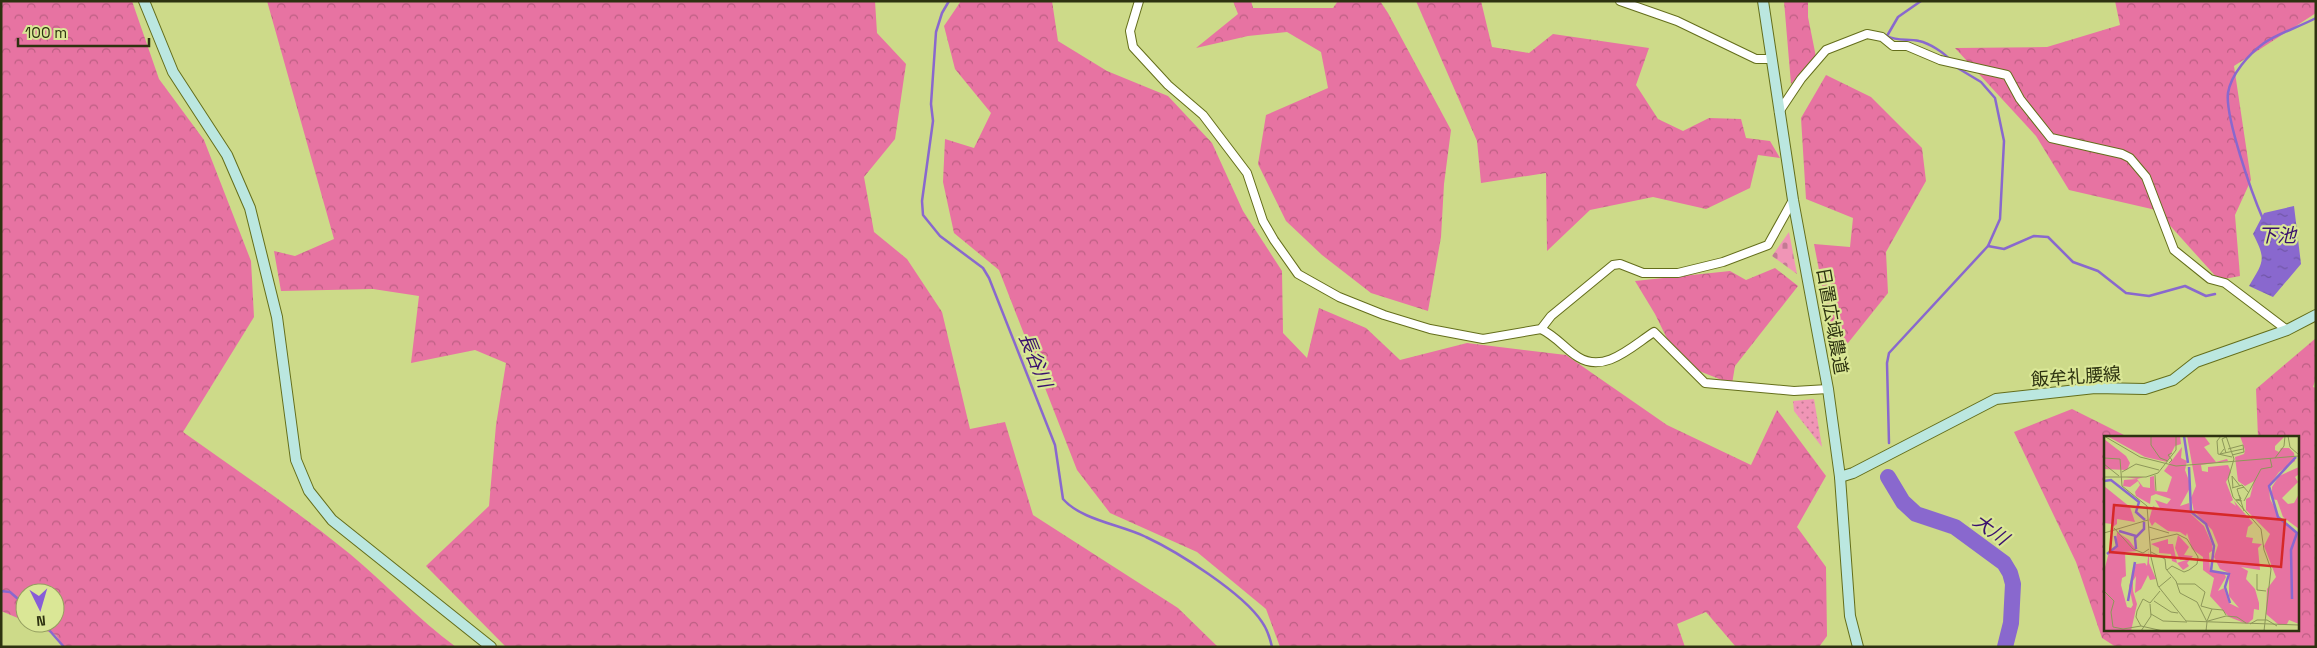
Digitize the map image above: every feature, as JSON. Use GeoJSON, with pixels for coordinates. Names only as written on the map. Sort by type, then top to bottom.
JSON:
{"type":"FeatureCollection","features":[{"type":"Feature","properties":{"kind":"street"},"geometry":{"type":"LineString","coordinates":[[144,1],[173,72],[227,155],[247,201],[277,317],[296,460],[309,491],[332,520],[491,647]]}},
{"type":"Feature","properties":{"kind":"street"},"geometry":{"type":"LineString","coordinates":[[1139,1],[1130,31],[1133,47],[1168,84],[1203,115],[1247,173],[1263,221],[1298,274],[1339,297],[1384,315],[1439,331],[1483,339],[1541,329],[1554,336],[1579,357],[1598,364],[1610,361],[1654,332],[1704,383],[1794,391],[1828,389]]}},
{"type":"Feature","properties":{"kind":"street"},"geometry":{"type":"LineString","coordinates":[[1620,1],[1677,21],[1756,59],[1772,59]]}},
{"type":"Feature","properties":{"kind":"street","name":"日置広域農道"},"geometry":{"type":"LineString","coordinates":[[1763,1],[1793,200],[1828,389],[1840,477],[1850,616],[1858,647]]}},
{"type":"Feature","properties":{"kind":"street"},"geometry":{"type":"LineString","coordinates":[[1779,112],[1801,79],[1826,50],[1867,34],[1882,37],[1893,46],[1907,46],[1940,60],[2007,75],[2020,99],[2051,138],[2122,154],[2130,158],[2146,177],[2174,250],[2210,279],[2225,283],[2287,330]]}},
{"type":"Feature","properties":{"kind":"street"},"geometry":{"type":"LineString","coordinates":[[1541,329],[1551,316],[1613,265],[1620,264],[1643,273],[1678,272],[1723,262],[1768,245],[1793,200]]}},
{"type":"Feature","properties":{"kind":"street","name":"飯牟礼腰線"},"geometry":{"type":"LineString","coordinates":[[1840,477],[1853,473],[1996,399],[2095,388],[2144,389],[2173,380],[2196,362],[2287,330],[2316,315]]}},
{"type":"Feature","properties":{"kind":"green space"},"geometry":{"type":"Polygon","coordinates":[[[1,1],[132,1],[159,79],[204,140],[251,261],[254,317],[183,432],[330,538],[363,565],[428,625],[456,647],[64,647],[56,635],[52,633],[65,633],[65,583],[15,583],[15,617],[1,611],[1,1]]]}},
{"type":"Feature","properties":{"kind":"green space"},"geometry":{"type":"Polygon","coordinates":[[[267,1],[875,1],[877,33],[906,64],[895,139],[864,177],[874,232],[907,259],[942,312],[970,429],[1005,422],[1033,515],[1178,608],[1218,647],[506,647],[426,566],[489,506],[496,425],[506,363],[475,350],[411,363],[419,296],[373,289],[281,291],[274,251],[295,256],[334,239],[267,1]]]}},
{"type":"Feature","properties":{"kind":"green space"},"geometry":{"type":"Polygon","coordinates":[[[961,1],[1052,1],[1058,41],[1107,71],[1168,96],[1212,143],[1243,211],[1282,271],[1283,333],[1307,358],[1319,308],[1366,328],[1400,360],[1467,343],[1566,355],[1667,425],[1751,465],[1777,410],[1826,476],[1797,527],[1826,567],[1827,636],[1819,647],[1736,647],[1706,612],[1677,624],[1685,647],[1280,647],[1266,609],[1197,552],[1110,513],[1077,470],[999,270],[954,233],[943,182],[945,139],[974,148],[991,113],[955,69],[944,26],[961,1]]]}},
{"type":"Feature","properties":{"kind":"green space"},"geometry":{"type":"Polygon","coordinates":[[[1233,1],[1251,1],[1253,8],[1333,8],[1338,1],[1380,1],[1388,13],[1451,130],[1444,184],[1441,237],[1428,311],[1371,293],[1322,255],[1286,221],[1258,164],[1266,115],[1328,88],[1321,52],[1287,32],[1248,36],[1196,48],[1238,14],[1233,1]]]}},
{"type":"Feature","properties":{"kind":"green space"},"geometry":{"type":"Polygon","coordinates":[[[1416,1],[1481,1],[1492,47],[1529,53],[1553,34],[1649,48],[1636,85],[1658,119],[1683,131],[1709,118],[1741,119],[1746,138],[1770,141],[1780,158],[1758,155],[1750,188],[1706,209],[1653,197],[1590,210],[1547,251],[1546,173],[1481,183],[1477,141],[1416,1]]]}},
{"type":"Feature","properties":{"kind":"green space"},"geometry":{"type":"Polygon","coordinates":[[[1784,1],[1808,1],[1808,17],[1816,57],[1791,84],[1784,1]]]}},
{"type":"Feature","properties":{"kind":"green space"},"geometry":{"type":"Polygon","coordinates":[[[2115,1],[2316,1],[2316,13],[2234,66],[2251,180],[2235,215],[2240,276],[2219,280],[2156,210],[2069,190],[2036,136],[1955,48],[2047,47],[2120,25],[2115,1]]]}},
{"type":"Feature","properties":{"kind":"green space"},"geometry":{"type":"Polygon","coordinates":[[[1826,75],[1871,97],[1922,148],[1926,181],[1886,252],[1888,293],[1836,358],[1814,244],[1850,247],[1853,218],[1806,199],[1801,118],[1826,75]]]}},
{"type":"Feature","properties":{"kind":"green space"},"geometry":{"type":"Polygon","coordinates":[[[1789,232],[1797,274],[1772,256],[1789,232]]]}},
{"type":"Feature","properties":{"kind":"green space"},"geometry":{"type":"Polygon","coordinates":[[[1775,268],[1798,286],[1735,366],[1732,384],[1679,363],[1655,314],[1635,281],[1730,271],[1746,280],[1775,268]]]}},
{"type":"Feature","properties":{"kind":"green space"},"geometry":{"type":"Polygon","coordinates":[[[2316,338],[2316,378],[2313,387],[2316,388],[2316,647],[2116,647],[2102,638],[2076,562],[2014,432],[2072,409],[2126,436],[2104,436],[2104,630],[2300,630],[2300,436],[2258,436],[2256,389],[2316,338]]]}},
{"type":"Feature","properties":{"kind":"green space"},"geometry":{"type":"Polygon","coordinates":[[[1814,399],[1822,447],[1794,411],[1793,401],[1814,399]]]}},
{"type":"Feature","properties":{"kind":"water","name":"下池"},"geometry":{"type":"Polygon","coordinates":[[[2294,206],[2301,264],[2273,297],[2249,286],[2262,261],[2260,250],[2253,234],[2264,213],[2294,206]]]}},
{"type":"Feature","properties":{"kind":"waterway","name":"長谷川"},"geometry":{"type":"LineString","coordinates":[[949,1],[942,13],[936,32],[931,104],[933,121],[922,201],[923,215],[940,236],[983,268],[989,278],[1055,445],[1063,499],[1080,512],[1136,533],[1159,544],[1209,574],[1253,611],[1262,622],[1272,647]]}},
{"type":"Feature","properties":{"kind":"waterway"},"geometry":{"type":"LineString","coordinates":[[1921,1],[1898,17],[1887,36],[1895,39],[1923,42],[1941,52],[1951,61]]}},
{"type":"Feature","properties":{"kind":"waterway"},"geometry":{"type":"LineString","coordinates":[[2263,219],[2252,192],[2235,137],[2228,104],[2228,93],[2237,72],[2252,53],[2276,36],[2316,18]]}},
{"type":"Feature","properties":{"kind":"waterway"},"geometry":{"type":"LineString","coordinates":[[1889,443],[1887,363],[1889,353],[1988,246],[2000,219],[2004,141],[1995,98],[1981,82],[1956,67]]}},
{"type":"Feature","properties":{"kind":"waterway"},"geometry":{"type":"LineString","coordinates":[[1988,246],[2004,249],[2034,236],[2048,237],[2073,262],[2098,271],[2126,293],[2149,296],[2185,286],[2206,296],[2215,294]]}},
{"type":"Feature","properties":{"kind":"waterway","name":"大川"},"geometry":{"type":"LineString","coordinates":[[1888,477],[1903,502],[1916,514],[1955,527],[2004,563],[2010,573],[2013,584],[2011,623],[2005,647]]}},
{"type":"Feature","properties":{"kind":"waterway"},"geometry":{"type":"LineString","coordinates":[[1,591],[10,592],[15,596]]}},
{"type":"Feature","properties":{"kind":"waterway"},"geometry":{"type":"LineString","coordinates":[[52,633],[64,647]]}}]}
